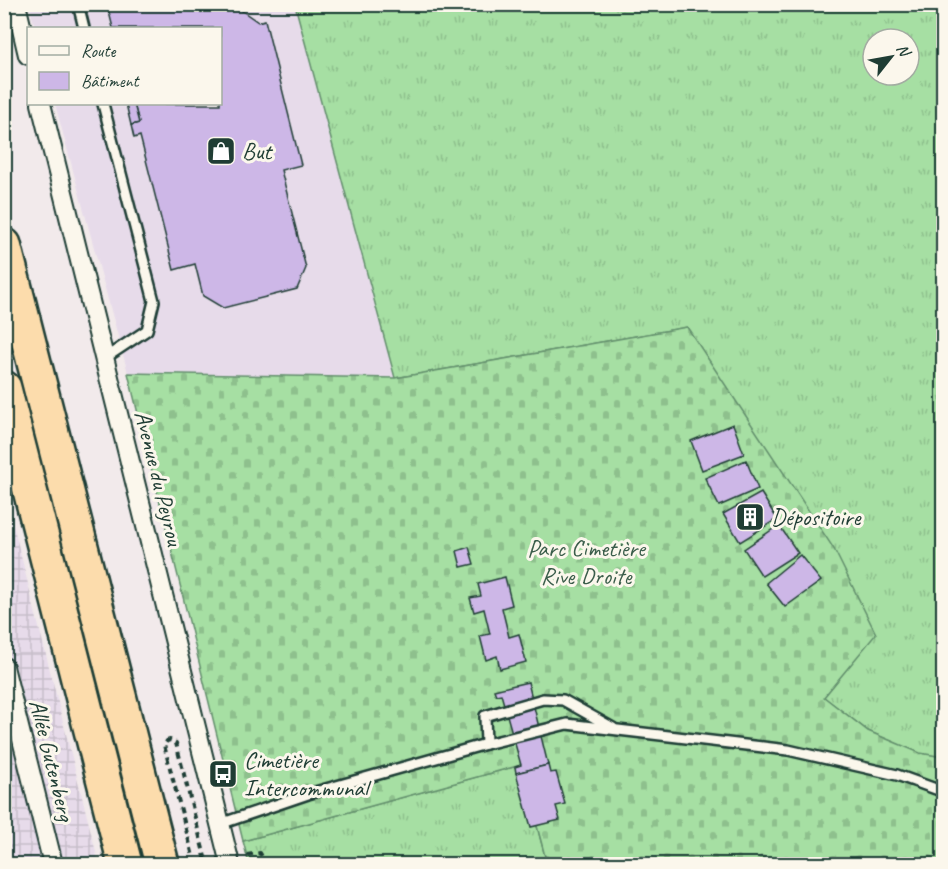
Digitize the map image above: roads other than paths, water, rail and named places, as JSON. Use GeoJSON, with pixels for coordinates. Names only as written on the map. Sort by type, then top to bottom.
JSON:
{"type":"FeatureCollection","features":[{"type":"Feature","properties":{"kind":"highway"},"geometry":{"type":"LineString","coordinates":[[4,245],[162,864]]}},
{"type":"Feature","properties":{"kind":"highway"},"geometry":{"type":"LineString","coordinates":[[4,388],[125,864]]}},
{"type":"Feature","properties":{"kind":"street"},"geometry":{"type":"LineString","coordinates":[[16,4],[27,51]]}},
{"type":"Feature","properties":{"kind":"street","name":"Avenue du Peyrou"},"geometry":{"type":"LineString","coordinates":[[41,105],[229,861]]}},
{"type":"Feature","properties":{"kind":"street","name":"Allée Gutenberg"},"geometry":{"type":"LineString","coordinates":[[4,667],[53,864]]}},
{"type":"Feature","properties":{"kind":"lane"},"geometry":{"type":"LineString","coordinates":[[78,4],[84,27]]}},
{"type":"Feature","properties":{"kind":"lane"},"geometry":{"type":"LineString","coordinates":[[103,105],[154,302],[147,330],[105,358]]}},
{"type":"Feature","properties":{"kind":"lane"},"geometry":{"type":"LineString","coordinates":[[4,424],[23,460]]}},
{"type":"Feature","properties":{"kind":"lane"},"geometry":{"type":"LineString","coordinates":[[486,744],[484,716],[543,699],[563,700],[617,730]]}},
{"type":"Feature","properties":{"kind":"lane"},"geometry":{"type":"LineString","coordinates":[[220,824],[308,794],[486,744],[567,724],[788,750],[897,775],[944,792]]}},
{"type":"Feature","properties":{"kind":"lane"},"geometry":{"type":"LineString","coordinates":[[928,787],[944,786]]}},
{"type":"Feature","properties":{"kind":"place","name":"But"},"geometry":{"type":"Point","coordinates":[221,151]}},
{"type":"Feature","properties":{"kind":"place","name":"Dépositoire"},"geometry":{"type":"Point","coordinates":[750,517]}},
{"type":"Feature","properties":{"kind":"place","name":"Cimetière Intercommunal"},"geometry":{"type":"Point","coordinates":[223,774]}},
{"type":"Feature","properties":{"kind":"park label","name":"Parc Cimetière Rive Droite"},"geometry":{"type":"Point","coordinates":[586,562]}}]}
